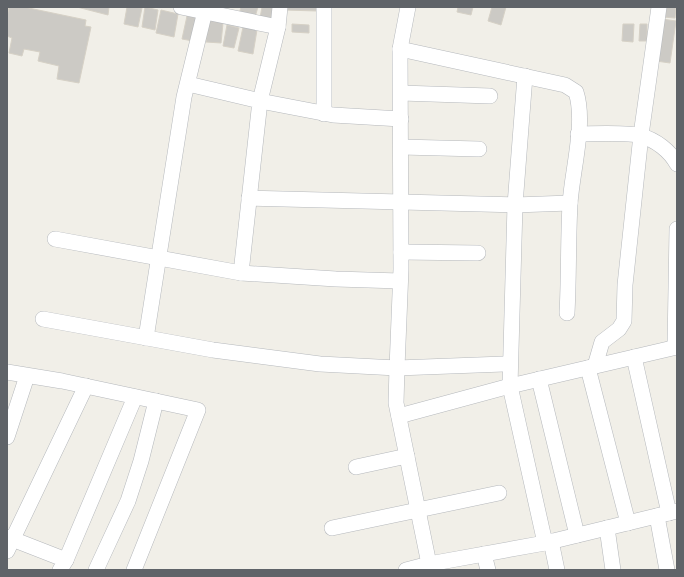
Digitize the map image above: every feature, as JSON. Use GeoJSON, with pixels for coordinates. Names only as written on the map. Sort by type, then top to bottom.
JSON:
{"type":"FeatureCollection","features":[{"type":"Feature","properties":{"kind":"street"},"geometry":{"type":"LineString","coordinates":[[181,7],[205,9],[278,27]]}},
{"type":"Feature","properties":{"kind":"street"},"geometry":{"type":"LineString","coordinates":[[241,273],[260,101],[278,27],[280,7]]}},
{"type":"Feature","properties":{"kind":"street"},"geometry":{"type":"LineString","coordinates":[[324,7],[324,114]]}},
{"type":"Feature","properties":{"kind":"street"},"geometry":{"type":"LineString","coordinates":[[408,7],[400,49],[401,252],[396,402],[430,567]]}},
{"type":"Feature","properties":{"kind":"street"},"geometry":{"type":"LineString","coordinates":[[628,523],[591,367],[602,342],[619,329],[624,321],[625,285],[641,135],[659,7]]}},
{"type":"Feature","properties":{"kind":"street"},"geometry":{"type":"LineString","coordinates":[[146,338],[188,84],[205,9]]}},
{"type":"Feature","properties":{"kind":"street"},"geometry":{"type":"LineString","coordinates":[[400,49],[565,85],[576,92],[578,100],[578,134],[570,203],[570,256],[567,314]]}},
{"type":"Feature","properties":{"kind":"street"},"geometry":{"type":"LineString","coordinates":[[525,76],[514,205],[510,386],[556,570]]}},
{"type":"Feature","properties":{"kind":"street"},"geometry":{"type":"LineString","coordinates":[[188,84],[324,114],[401,118]]}},
{"type":"Feature","properties":{"kind":"street"},"geometry":{"type":"LineString","coordinates":[[401,93],[490,96]]}},
{"type":"Feature","properties":{"kind":"street"},"geometry":{"type":"LineString","coordinates":[[578,134],[641,135],[666,148],[674,157],[677,164]]}},
{"type":"Feature","properties":{"kind":"street"},"geometry":{"type":"LineString","coordinates":[[401,147],[479,149]]}},
{"type":"Feature","properties":{"kind":"street"},"geometry":{"type":"LineString","coordinates":[[249,198],[514,205],[570,203]]}},
{"type":"Feature","properties":{"kind":"street"},"geometry":{"type":"LineString","coordinates":[[399,416],[510,386],[676,347],[677,229]]}},
{"type":"Feature","properties":{"kind":"street"},"geometry":{"type":"LineString","coordinates":[[55,239],[241,273],[336,279],[400,280]]}},
{"type":"Feature","properties":{"kind":"street"},"geometry":{"type":"LineString","coordinates":[[401,252],[478,253]]}},
{"type":"Feature","properties":{"kind":"street"},"geometry":{"type":"LineString","coordinates":[[43,319],[213,350],[312,363],[397,368],[504,364]]}},
{"type":"Feature","properties":{"kind":"street"},"geometry":{"type":"LineString","coordinates":[[634,357],[668,513],[667,570]]}},
{"type":"Feature","properties":{"kind":"street"},"geometry":{"type":"LineString","coordinates":[[7,372],[86,386],[198,410],[134,570]]}},
{"type":"Feature","properties":{"kind":"street"},"geometry":{"type":"LineString","coordinates":[[7,437],[27,376]]}},
{"type":"Feature","properties":{"kind":"street"},"geometry":{"type":"LineString","coordinates":[[539,379],[577,535]]}},
{"type":"Feature","properties":{"kind":"street"},"geometry":{"type":"LineString","coordinates":[[86,386],[9,542],[63,565],[135,397]]}},
{"type":"Feature","properties":{"kind":"street"},"geometry":{"type":"LineString","coordinates":[[96,570],[128,501],[141,461],[156,401]]}},
{"type":"Feature","properties":{"kind":"street"},"geometry":{"type":"LineString","coordinates":[[356,467],[408,456]]}},
{"type":"Feature","properties":{"kind":"street"},"geometry":{"type":"LineString","coordinates":[[332,528],[499,494]]}},
{"type":"Feature","properties":{"kind":"street"},"geometry":{"type":"LineString","coordinates":[[406,570],[430,567],[484,554],[548,542],[668,513]]}},
{"type":"Feature","properties":{"kind":"street"},"geometry":{"type":"LineString","coordinates":[[607,528],[613,570]]}},
{"type":"Feature","properties":{"kind":"street"},"geometry":{"type":"LineString","coordinates":[[484,554],[488,570]]}},
{"type":"Feature","properties":{"kind":"building"},"geometry":{"type":"Polygon","coordinates":[[[9,7],[24,7],[86,20],[85,26],[91,27],[79,83],[57,79],[59,66],[38,61],[40,52],[24,49],[22,56],[9,53],[12,38],[7,36],[7,17],[9,7]]]}},
{"type":"Feature","properties":{"kind":"building"},"geometry":{"type":"Polygon","coordinates":[[[77,7],[109,7],[108,15],[77,7]]]}},
{"type":"Feature","properties":{"kind":"building"},"geometry":{"type":"Polygon","coordinates":[[[127,7],[142,8],[138,27],[124,24],[127,7]]]}},
{"type":"Feature","properties":{"kind":"building"},"geometry":{"type":"Polygon","coordinates":[[[145,7],[158,10],[155,30],[142,27],[145,7]]]}},
{"type":"Feature","properties":{"kind":"building"},"geometry":{"type":"Polygon","coordinates":[[[241,7],[258,7],[255,17],[239,14],[241,7]]]}},
{"type":"Feature","properties":{"kind":"building"},"geometry":{"type":"Polygon","coordinates":[[[262,7],[278,7],[276,20],[260,18],[262,7]]]}},
{"type":"Feature","properties":{"kind":"building"},"geometry":{"type":"Polygon","coordinates":[[[285,7],[317,7],[317,11],[285,10],[285,7]]]}},
{"type":"Feature","properties":{"kind":"building"},"geometry":{"type":"Polygon","coordinates":[[[458,7],[473,7],[471,15],[457,12],[458,7]]]}},
{"type":"Feature","properties":{"kind":"building"},"geometry":{"type":"Polygon","coordinates":[[[492,7],[506,7],[501,25],[488,21],[492,7]]]}},
{"type":"Feature","properties":{"kind":"building"},"geometry":{"type":"Polygon","coordinates":[[[665,7],[676,7],[675,18],[663,17],[665,7]]]}},
{"type":"Feature","properties":{"kind":"building"},"geometry":{"type":"Polygon","coordinates":[[[161,10],[178,14],[174,37],[156,33],[161,10]]]}},
{"type":"Feature","properties":{"kind":"building"},"geometry":{"type":"Polygon","coordinates":[[[187,16],[198,18],[193,41],[182,39],[187,16]]]}},
{"type":"Feature","properties":{"kind":"building"},"geometry":{"type":"Polygon","coordinates":[[[662,19],[676,21],[670,63],[656,61],[662,19]]]}},
{"type":"Feature","properties":{"kind":"building"},"geometry":{"type":"Polygon","coordinates":[[[209,21],[223,23],[221,43],[206,42],[209,21]]]}},
{"type":"Feature","properties":{"kind":"building"},"geometry":{"type":"Polygon","coordinates":[[[292,24],[309,25],[309,33],[292,32],[292,24]]]}},
{"type":"Feature","properties":{"kind":"building"},"geometry":{"type":"Polygon","coordinates":[[[623,24],[634,24],[633,42],[622,41],[623,24]]]}},
{"type":"Feature","properties":{"kind":"building"},"geometry":{"type":"Polygon","coordinates":[[[640,24],[647,24],[647,41],[639,41],[640,24]]]}},
{"type":"Feature","properties":{"kind":"building"},"geometry":{"type":"Polygon","coordinates":[[[227,25],[239,28],[234,48],[223,46],[227,25]]]}},
{"type":"Feature","properties":{"kind":"building"},"geometry":{"type":"Polygon","coordinates":[[[243,27],[257,30],[253,54],[238,51],[243,27]]]}}]}
